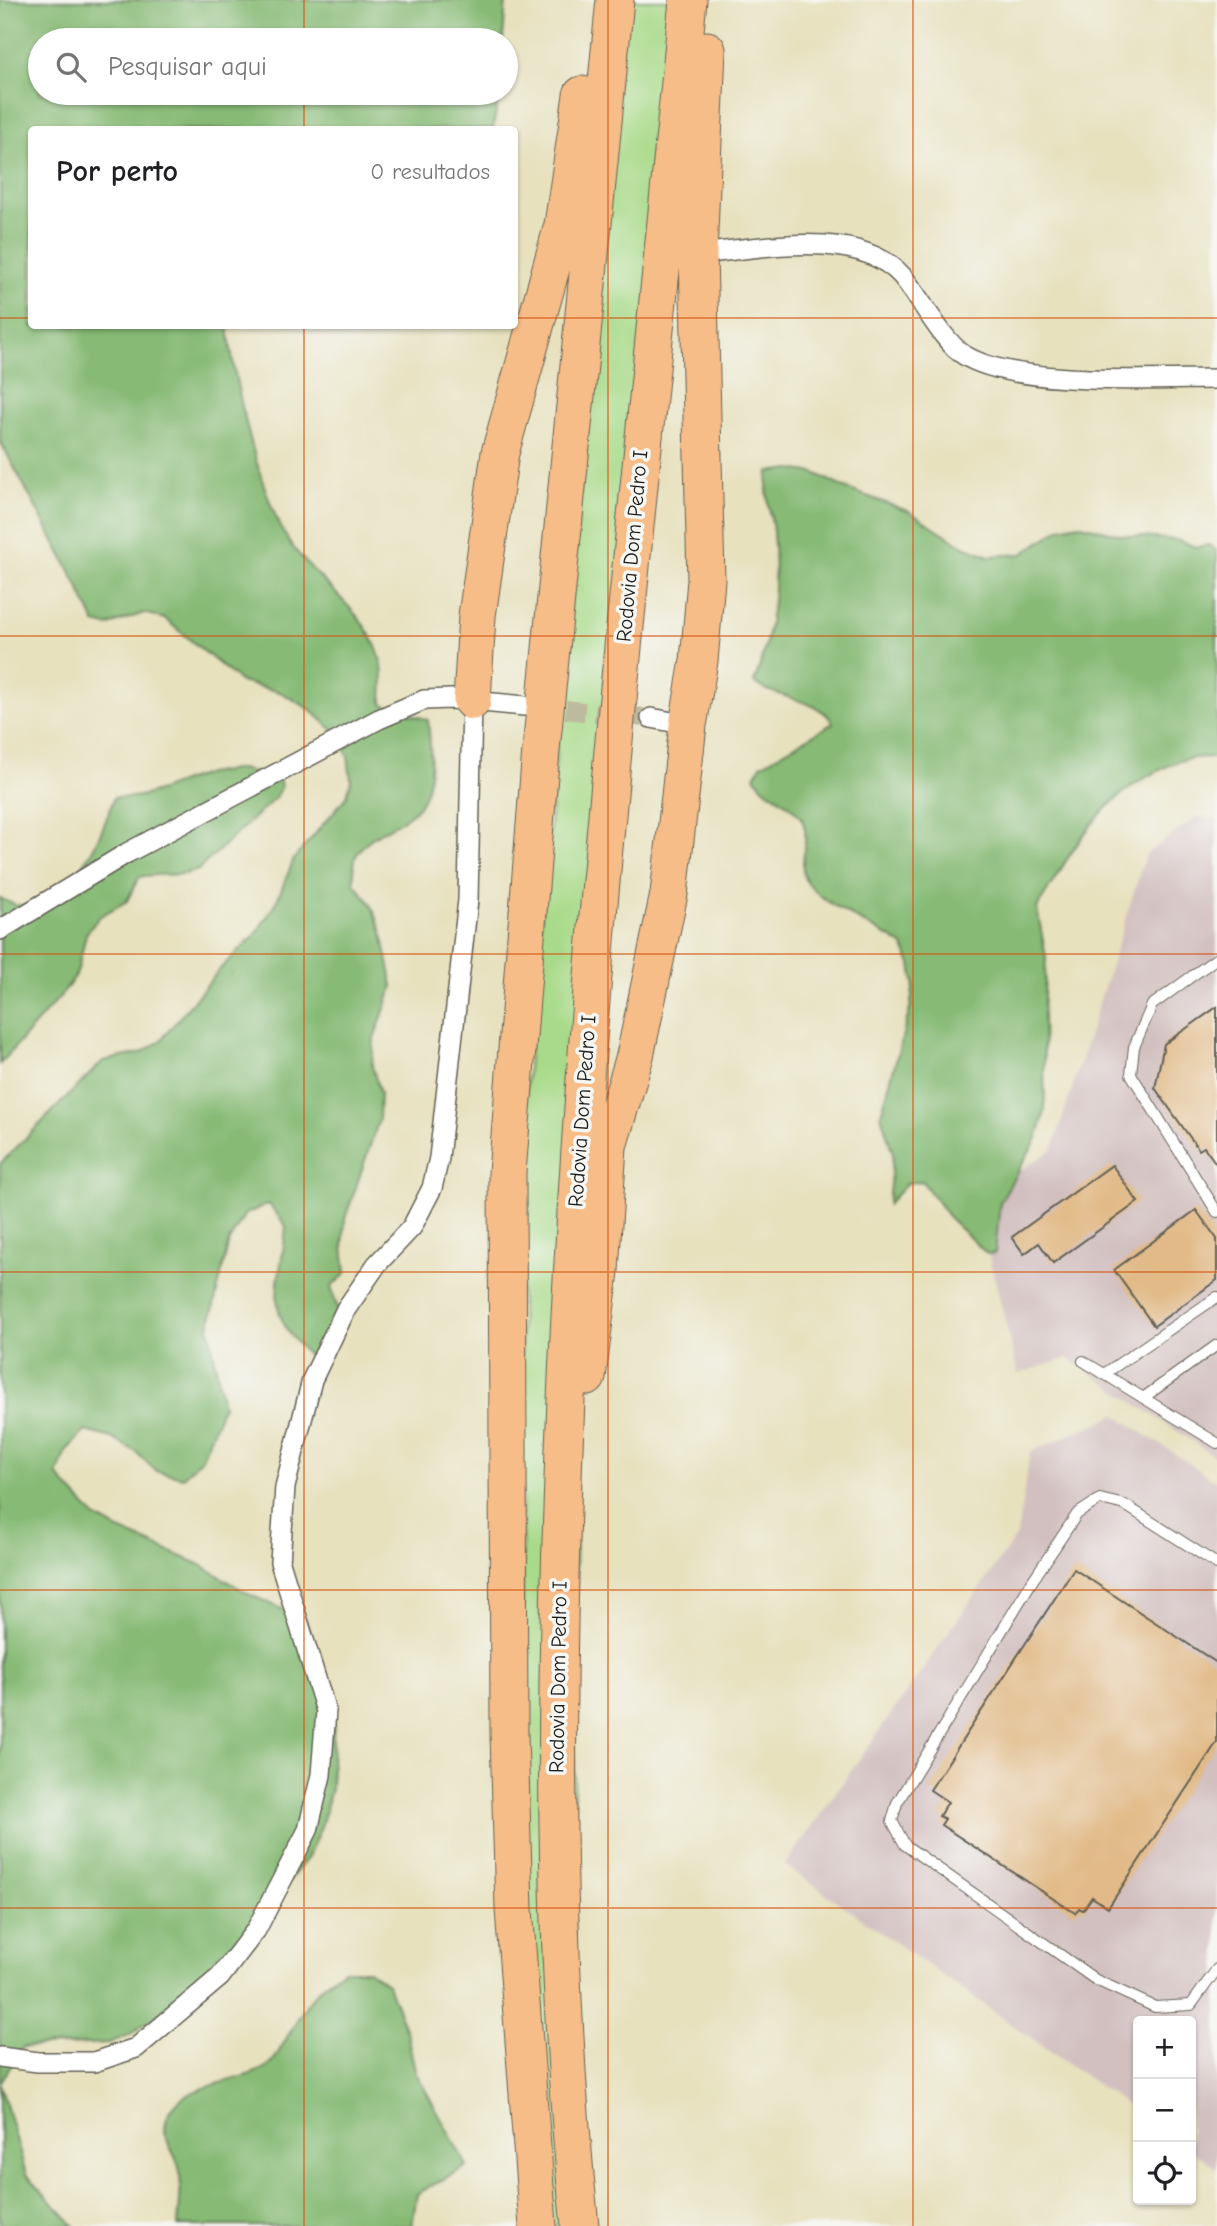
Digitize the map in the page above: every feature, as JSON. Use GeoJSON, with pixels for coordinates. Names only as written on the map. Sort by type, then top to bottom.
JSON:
{"type":"FeatureCollection","features":[{"type":"Feature","properties":{"kind":"highway"},"geometry":{"type":"LineString","coordinates":[[472,701],[477,617],[500,453],[563,225],[595,0]]}},
{"type":"Feature","properties":{"kind":"highway"},"geometry":{"type":"LineString","coordinates":[[538,2226],[514,1909],[509,1747],[507,1173],[544,723],[615,0]]}},
{"type":"Feature","properties":{"kind":"highway","name":"Rodovia Dom Pedro I"},"geometry":{"type":"LineString","coordinates":[[580,2226],[564,1971],[555,1744],[567,1320],[581,1112],[632,526],[688,0]]}},
{"type":"Feature","properties":{"kind":"highway"},"geometry":{"type":"LineString","coordinates":[[555,1744],[608,1146],[635,1056],[669,894],[688,725],[699,661],[706,580],[698,254],[709,0]]}},
{"type":"Feature","properties":{"kind":"street"},"geometry":{"type":"LineString","coordinates":[[698,254],[787,246],[841,246],[881,257],[902,276],[964,355],[1003,369],[1044,377],[1217,379]]}},
{"type":"Feature","properties":{"kind":"street"},"geometry":{"type":"LineString","coordinates":[[0,930],[127,853],[379,719],[424,700],[525,706]]}},
{"type":"Feature","properties":{"kind":"street"},"geometry":{"type":"LineString","coordinates":[[0,2057],[38,2062],[94,2062],[136,2048],[220,1976],[256,1930],[308,1830],[321,1775],[327,1711],[280,1562],[285,1487],[312,1380],[346,1309],[377,1264],[412,1227],[432,1188],[439,1158],[468,900],[472,701]]}},
{"type":"Feature","properties":{"kind":"street"},"geometry":{"type":"LineString","coordinates":[[651,718],[688,725]]}},
{"type":"Feature","properties":{"kind":"lane"},"geometry":{"type":"LineString","coordinates":[[1217,958],[1152,1005],[1134,1047],[1131,1073],[1217,1212]]}},
{"type":"Feature","properties":{"kind":"lane"},"geometry":{"type":"LineString","coordinates":[[1104,1374],[1217,1297]]}},
{"type":"Feature","properties":{"kind":"lane"},"geometry":{"type":"LineString","coordinates":[[1143,1398],[1217,1345]]}},
{"type":"Feature","properties":{"kind":"lane"},"geometry":{"type":"LineString","coordinates":[[1083,1361],[1217,1443]]}},
{"type":"Feature","properties":{"kind":"lane"},"geometry":{"type":"LineString","coordinates":[[1217,1564],[1125,1505],[1100,1499],[1077,1514],[1031,1583],[904,1791],[892,1821],[905,1845],[1096,1980],[1155,2007],[1191,2005],[1217,1969]]}},
{"type":"Feature","properties":{"kind":"shaded area"},"geometry":{"type":"Polygon","coordinates":[[[1199,816],[1217,820],[1217,1458],[1068,1358],[1018,1374],[975,1200],[1053,1149],[1146,854],[1199,816]]]}},
{"type":"Feature","properties":{"kind":"shaded area"},"geometry":{"type":"Polygon","coordinates":[[[1116,1415],[1217,1482],[1217,2168],[1196,2153],[1196,2016],[1133,2016],[1133,2109],[785,1865],[1017,1535],[1030,1452],[1116,1415]]]}},
{"type":"Feature","properties":{"kind":"green space"},"geometry":{"type":"Polygon","coordinates":[[[0,0],[506,0],[504,28],[28,28],[28,105],[497,105],[494,126],[28,126],[28,329],[228,329],[247,428],[280,526],[305,562],[352,610],[376,646],[382,667],[382,704],[428,720],[431,761],[426,792],[416,810],[370,840],[362,847],[354,862],[354,883],[371,904],[381,928],[393,986],[374,1039],[372,1066],[380,1093],[379,1119],[345,1219],[343,1246],[346,1273],[331,1287],[341,1320],[333,1346],[309,1356],[293,1339],[284,1324],[277,1295],[286,1226],[269,1204],[245,1214],[229,1241],[209,1327],[223,1406],[202,1458],[183,1477],[156,1471],[136,1452],[112,1438],[85,1431],[66,1451],[57,1475],[94,1516],[119,1530],[199,1564],[251,1595],[305,1619],[327,1681],[334,1712],[331,1789],[321,1827],[308,1857],[250,1931],[217,1956],[202,1977],[164,2010],[129,2035],[109,2043],[23,2047],[0,2083],[0,1164],[103,1061],[141,1053],[160,1041],[221,968],[255,935],[276,903],[294,859],[347,796],[351,780],[348,756],[337,734],[311,710],[280,692],[241,682],[165,619],[144,613],[107,626],[95,623],[75,580],[0,441],[0,0]]]}},
{"type":"Feature","properties":{"kind":"green space"},"geometry":{"type":"Polygon","coordinates":[[[625,0],[675,0],[578,1031],[572,2226],[549,2226],[525,1901],[520,1156],[625,0]]]}},
{"type":"Feature","properties":{"kind":"green space"},"geometry":{"type":"Polygon","coordinates":[[[791,469],[815,473],[842,487],[910,512],[964,546],[989,556],[1022,554],[1061,528],[1078,524],[1122,535],[1176,540],[1197,547],[1209,545],[1217,551],[1217,758],[1185,759],[1171,764],[1135,784],[1117,798],[1087,831],[1037,908],[1046,957],[1043,1015],[1045,1111],[1037,1138],[1000,1202],[995,1253],[987,1254],[951,1220],[922,1181],[907,1183],[888,1204],[893,1154],[881,1115],[910,1009],[914,983],[911,964],[903,946],[815,892],[803,873],[803,821],[794,809],[764,787],[755,776],[761,765],[833,723],[819,709],[754,683],[765,646],[774,590],[769,472],[791,469]]]}},
{"type":"Feature","properties":{"kind":"green space"},"geometry":{"type":"Polygon","coordinates":[[[241,769],[279,779],[281,787],[275,798],[198,870],[184,874],[139,877],[127,901],[99,917],[86,934],[77,973],[65,991],[0,1064],[0,898],[15,905],[42,906],[56,894],[79,870],[95,845],[114,797],[138,796],[191,778],[241,769]]]}},
{"type":"Feature","properties":{"kind":"green space"},"geometry":{"type":"Polygon","coordinates":[[[344,1970],[368,1970],[388,1985],[406,2031],[416,2073],[467,2166],[417,2194],[412,2226],[178,2226],[180,2172],[165,2129],[172,2109],[195,2091],[242,2077],[269,2065],[316,1993],[344,1970]]]}},
{"type":"Feature","properties":{"kind":"green space"},"geometry":{"type":"Polygon","coordinates":[[[0,2083],[26,2174],[74,2226],[0,2226],[0,2083]]]}},
{"type":"Feature","properties":{"kind":"building"},"geometry":{"type":"Polygon","coordinates":[[[1217,1007],[1217,1165],[1204,1147],[1199,1150],[1155,1088],[1164,1044],[1217,1007]]]}},
{"type":"Feature","properties":{"kind":"building"},"geometry":{"type":"Polygon","coordinates":[[[1112,1165],[1138,1202],[1053,1263],[1039,1243],[1024,1254],[1012,1237],[1112,1165]]]}},
{"type":"Feature","properties":{"kind":"building"},"geometry":{"type":"Polygon","coordinates":[[[1196,1210],[1217,1239],[1217,1280],[1154,1326],[1114,1270],[1196,1210]]]}},
{"type":"Feature","properties":{"kind":"building"},"geometry":{"type":"Polygon","coordinates":[[[1074,1569],[1217,1663],[1217,1742],[1108,1908],[1092,1897],[1083,1910],[1079,1908],[1075,1913],[941,1825],[945,1819],[939,1816],[948,1802],[930,1790],[1074,1569]]]}},
{"type":"Feature","properties":{"kind":"tunnel"},"geometry":{"type":"LineString","coordinates":[[537,707],[651,718]]}}]}
